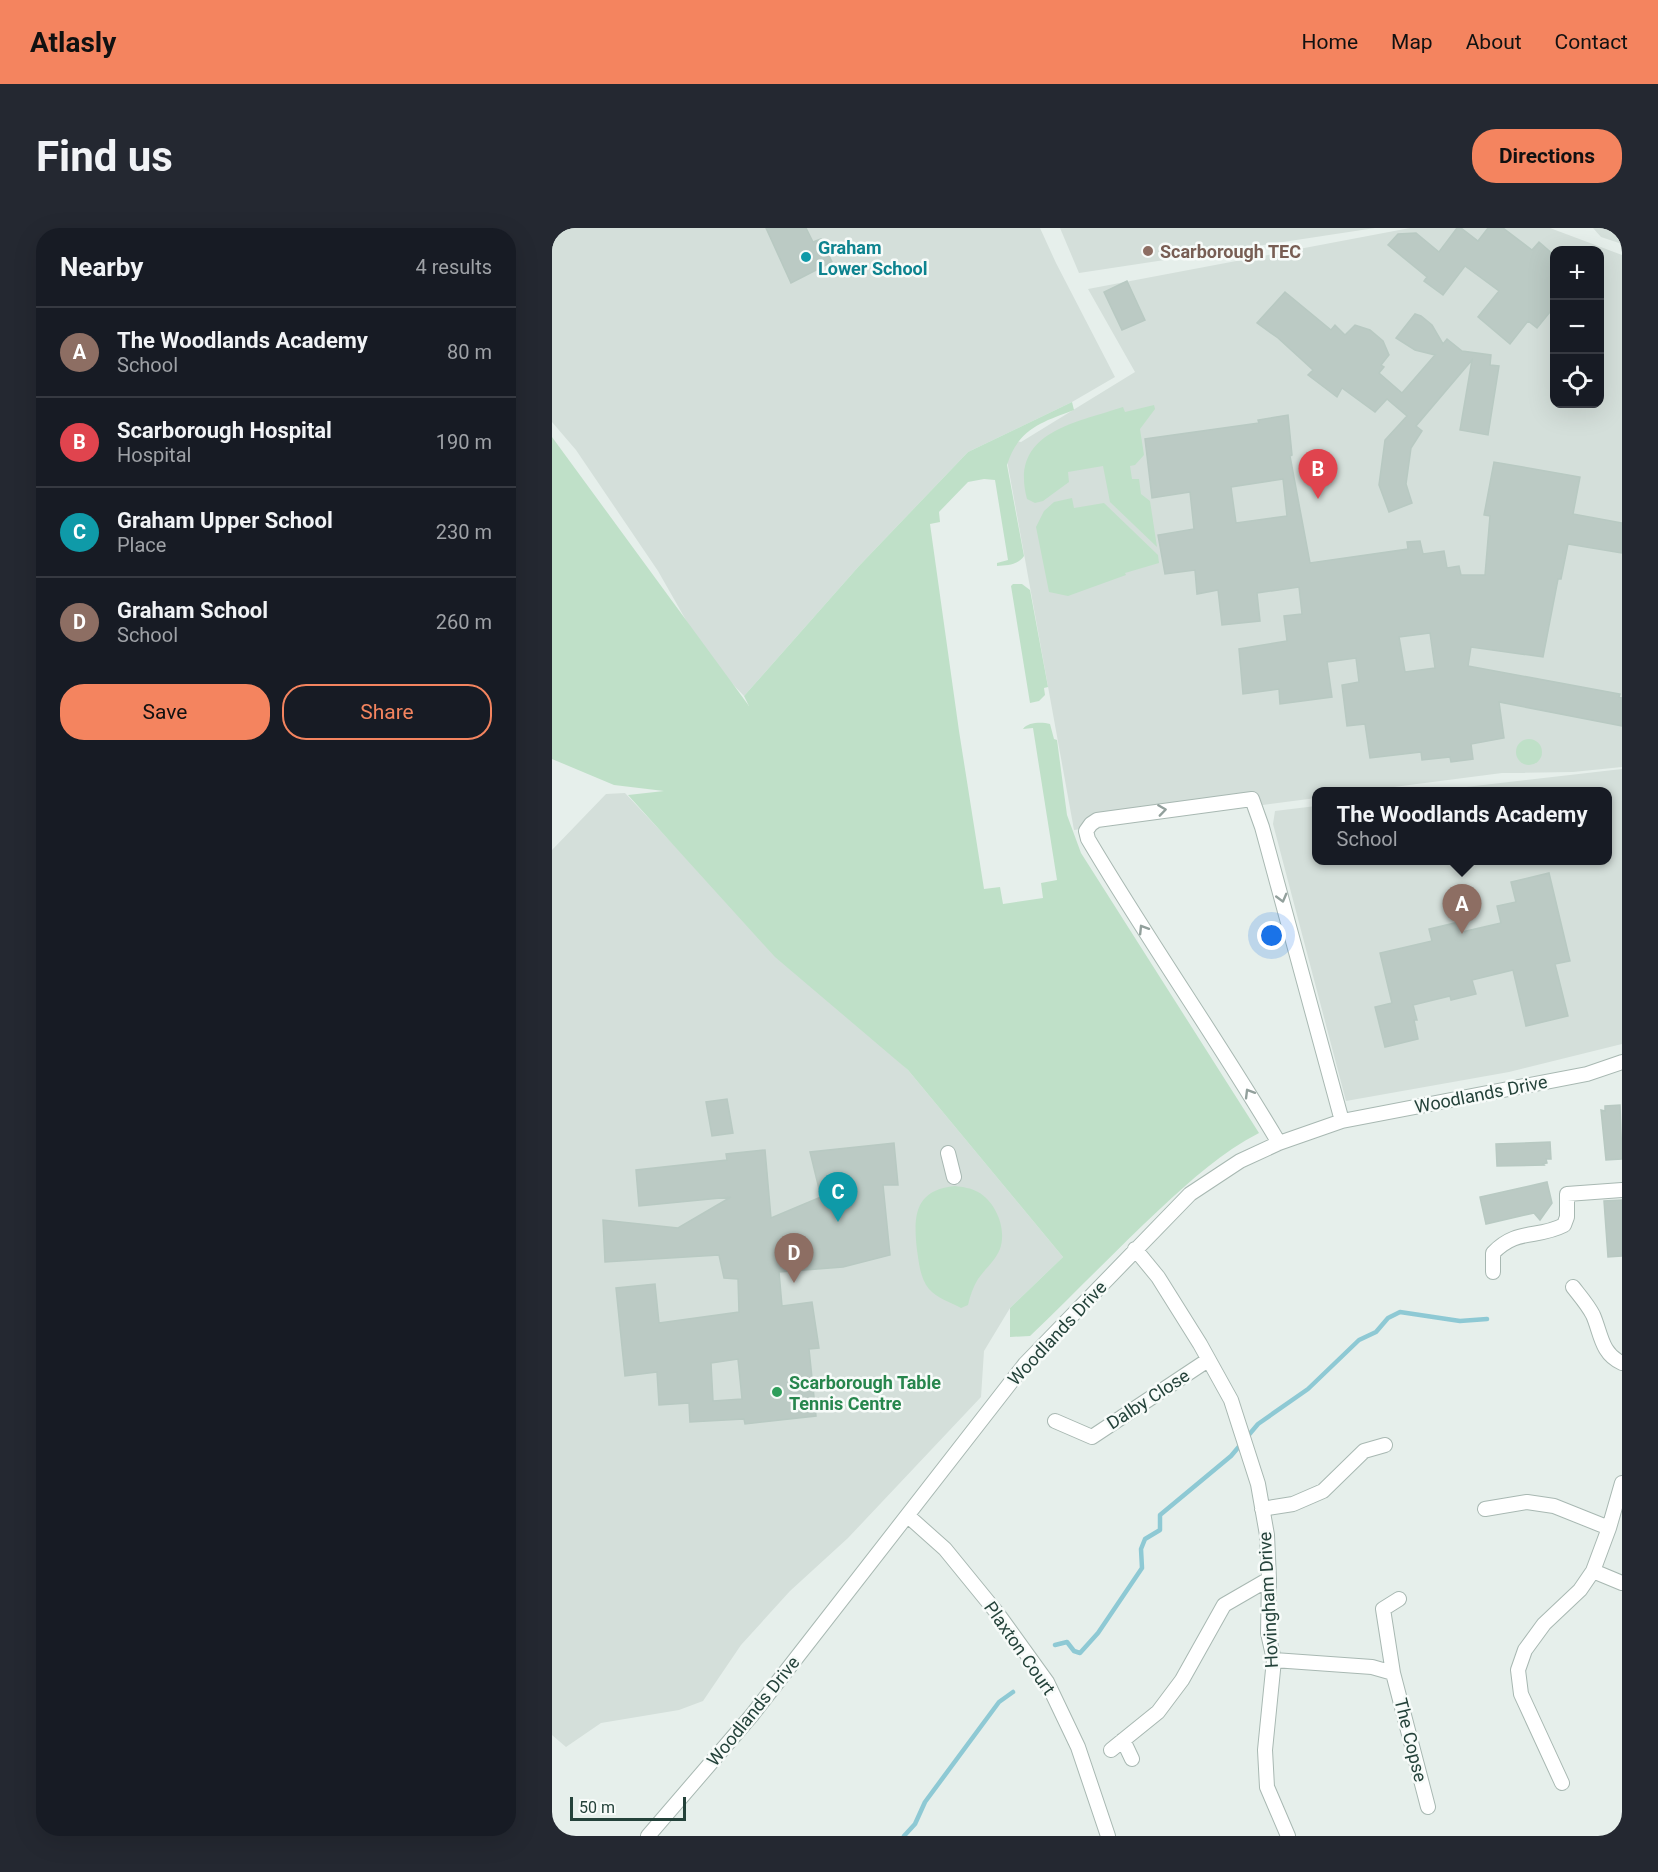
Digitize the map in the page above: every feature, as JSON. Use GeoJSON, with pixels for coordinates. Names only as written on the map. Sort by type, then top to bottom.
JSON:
{"type":"FeatureCollection","features":[{"type":"Feature","properties":{"kind":"street"},"geometry":{"type":"LineString","coordinates":[[1279,1143],[1088,839],[1086,831],[1097,820],[1252,799],[1262,827],[1342,1120]]}},
{"type":"Feature","properties":{"kind":"street","name":"Woodlands Drive"},"geometry":{"type":"LineString","coordinates":[[648,1836],[752,1715],[1025,1364],[1190,1194],[1240,1161],[1279,1143],[1342,1120],[1587,1074],[1622,1062]]}},
{"type":"Feature","properties":{"kind":"street"},"geometry":{"type":"LineString","coordinates":[[948,1153],[954,1177]]}},
{"type":"Feature","properties":{"kind":"street"},"geometry":{"type":"LineString","coordinates":[[1493,1272],[1493,1253],[1503,1243],[1517,1236],[1552,1231],[1564,1225],[1567,1217],[1567,1194],[1622,1190]]}},
{"type":"Feature","properties":{"kind":"street","name":"Hovingham Drive"},"geometry":{"type":"LineString","coordinates":[[1135,1249],[1158,1277],[1230,1400],[1258,1484],[1267,1535],[1268,1633],[1274,1660],[1265,1750],[1267,1786],[1288,1836]]}},
{"type":"Feature","properties":{"kind":"street"},"geometry":{"type":"LineString","coordinates":[[1573,1287],[1592,1313],[1605,1350],[1615,1360],[1622,1363]]}},
{"type":"Feature","properties":{"kind":"street","name":"Dalby Close"},"geometry":{"type":"LineString","coordinates":[[1055,1421],[1092,1437],[1208,1360]]}},
{"type":"Feature","properties":{"kind":"street"},"geometry":{"type":"LineString","coordinates":[[1262,1509],[1293,1504],[1323,1491],[1364,1451],[1385,1445]]}},
{"type":"Feature","properties":{"kind":"street"},"geometry":{"type":"LineString","coordinates":[[1562,1783],[1521,1694],[1518,1670],[1525,1650],[1544,1624],[1580,1590],[1593,1571],[1622,1483]]}},
{"type":"Feature","properties":{"kind":"street"},"geometry":{"type":"LineString","coordinates":[[1485,1509],[1527,1502],[1554,1506],[1609,1527]]}},
{"type":"Feature","properties":{"kind":"street","name":"Plaxton Court"},"geometry":{"type":"LineString","coordinates":[[908,1516],[945,1549],[998,1614],[1047,1682],[1078,1746],[1108,1836]]}},
{"type":"Feature","properties":{"kind":"street"},"geometry":{"type":"LineString","coordinates":[[1593,1571],[1622,1583]]}},
{"type":"Feature","properties":{"kind":"street"},"geometry":{"type":"LineString","coordinates":[[1111,1750],[1158,1712],[1182,1680],[1224,1605],[1269,1579]]}},
{"type":"Feature","properties":{"kind":"street","name":"The Copse"},"geometry":{"type":"LineString","coordinates":[[1399,1599],[1383,1609],[1393,1673],[1428,1807]]}},
{"type":"Feature","properties":{"kind":"street","name":"The Copse"},"geometry":{"type":"LineString","coordinates":[[1274,1660],[1372,1667],[1393,1673]]}},
{"type":"Feature","properties":{"kind":"street"},"geometry":{"type":"LineString","coordinates":[[1123,1740],[1132,1759]]}},
{"type":"Feature","properties":{"kind":"shaded area"},"geometry":{"type":"Polygon","coordinates":[[[552,228],[1040,228],[1115,377],[1072,402],[968,452],[859,566],[744,696],[707,657],[658,571],[576,450],[552,422],[552,228]]]}},
{"type":"Feature","properties":{"kind":"shaded area","name":"Scarborough TEC"},"geometry":{"type":"Polygon","coordinates":[[[1060,228],[1375,228],[1079,273],[1060,228]]]}},
{"type":"Feature","properties":{"kind":"shaded area"},"geometry":{"type":"Polygon","coordinates":[[[1410,228],[1550,228],[1598,246],[1550,246],[1550,408],[1604,408],[1604,248],[1622,255],[1622,767],[1573,772],[1502,773],[1394,787],[1312,787],[1312,799],[1074,830],[1003,438],[1021,442],[1135,372],[1088,289],[1410,228]]]}},
{"type":"Feature","properties":{"kind":"shaded area"},"geometry":{"type":"Polygon","coordinates":[[[1593,228],[1622,228],[1622,244],[1601,237],[1593,228]]]}},
{"type":"Feature","properties":{"kind":"shaded area"},"geometry":{"type":"Polygon","coordinates":[[[1622,769],[1622,1044],[1509,1072],[1346,1101],[1273,824],[1275,811],[1312,806],[1312,865],[1612,865],[1612,787],[1467,787],[1622,769]]]}},
{"type":"Feature","properties":{"kind":"shaded area"},"geometry":{"type":"Polygon","coordinates":[[[625,793],[716,890],[908,1070],[1063,1257],[1010,1308],[984,1351],[981,1397],[848,1538],[790,1591],[741,1645],[703,1701],[679,1710],[601,1723],[566,1747],[552,1735],[552,850],[606,794],[625,793]]]}},
{"type":"Feature","properties":{"kind":"green space"},"geometry":{"type":"Polygon","coordinates":[[[1072,402],[1074,410],[1042,423],[1025,435],[1012,453],[1007,465],[1024,556],[1022,559],[1012,564],[997,566],[997,563],[1008,560],[995,480],[984,479],[968,482],[939,512],[940,522],[930,524],[984,889],[1000,887],[1003,904],[1043,898],[1041,883],[1057,880],[1033,728],[1023,729],[1032,724],[1050,724],[1054,739],[1057,740],[1067,815],[1081,853],[1259,1133],[1207,1167],[1184,1187],[1030,1336],[1010,1337],[1010,1308],[1063,1257],[908,1070],[775,957],[628,795],[664,791],[614,785],[552,759],[552,437],[749,706],[744,696],[859,566],[968,452],[1072,402]]]}},
{"type":"Feature","properties":{"kind":"green space"},"geometry":{"type":"Polygon","coordinates":[[[1154,405],[1155,409],[1140,429],[1144,455],[1135,465],[1130,466],[1132,479],[1139,479],[1141,494],[1150,501],[1157,547],[1110,502],[1103,466],[1068,472],[1069,482],[1043,501],[1035,503],[1027,499],[1024,476],[1028,459],[1037,445],[1050,434],[1067,425],[1123,407],[1125,412],[1154,405]]]}},
{"type":"Feature","properties":{"kind":"green space"},"geometry":{"type":"Polygon","coordinates":[[[1072,498],[1074,508],[1104,503],[1158,555],[1159,563],[1125,573],[1126,575],[1068,596],[1049,592],[1036,527],[1044,511],[1054,502],[1072,498]]]}},
{"type":"Feature","properties":{"kind":"green space"},"geometry":{"type":"Polygon","coordinates":[[[1022,584],[1030,590],[1048,687],[1044,688],[1045,695],[1039,701],[1030,703],[1011,586],[1022,584]]]}},
{"type":"Feature","properties":{"kind":"green space"},"geometry":{"type":"Polygon","coordinates":[[[1529,739],[1538,743],[1542,752],[1538,761],[1529,765],[1520,761],[1516,752],[1520,743],[1529,739]]]}},
{"type":"Feature","properties":{"kind":"green space"},"geometry":{"type":"Polygon","coordinates":[[[955,1186],[978,1192],[990,1202],[995,1209],[1002,1233],[998,1253],[976,1282],[968,1305],[961,1308],[936,1295],[926,1285],[920,1270],[916,1237],[917,1215],[924,1199],[942,1188],[955,1186]]]}},
{"type":"Feature","properties":{"kind":"building","name":"Graham Lower School"},"geometry":{"type":"Polygon","coordinates":[[[766,228],[806,228],[813,242],[821,239],[832,262],[791,283],[766,228]]]}},
{"type":"Feature","properties":{"kind":"building"},"geometry":{"type":"Polygon","coordinates":[[[1457,228],[1461,228],[1478,241],[1488,228],[1503,228],[1532,250],[1539,242],[1550,252],[1550,312],[1537,328],[1528,321],[1510,344],[1478,317],[1499,291],[1465,266],[1443,295],[1424,281],[1427,277],[1388,245],[1398,234],[1416,233],[1439,252],[1457,228]]]}},
{"type":"Feature","properties":{"kind":"building"},"geometry":{"type":"Polygon","coordinates":[[[1127,281],[1145,320],[1122,330],[1104,292],[1127,281]]]}},
{"type":"Feature","properties":{"kind":"building"},"geometry":{"type":"Polygon","coordinates":[[[1285,292],[1331,330],[1335,325],[1345,335],[1355,325],[1370,330],[1383,341],[1389,355],[1381,365],[1384,367],[1379,373],[1402,393],[1435,355],[1415,350],[1396,338],[1415,314],[1432,325],[1443,344],[1447,339],[1462,351],[1491,355],[1490,365],[1499,366],[1488,435],[1460,430],[1472,360],[1416,426],[1422,431],[1411,448],[1406,484],[1412,503],[1389,512],[1379,485],[1385,440],[1407,416],[1387,399],[1375,412],[1342,388],[1337,397],[1308,375],[1313,370],[1278,338],[1257,323],[1285,292]]]}},
{"type":"Feature","properties":{"kind":"building"},"geometry":{"type":"Polygon","coordinates":[[[1288,415],[1292,455],[1290,456],[1310,563],[1408,549],[1407,542],[1420,541],[1423,554],[1444,551],[1447,568],[1459,566],[1461,575],[1485,575],[1490,516],[1484,515],[1494,462],[1580,477],[1573,514],[1622,523],[1622,553],[1568,544],[1561,579],[1558,579],[1543,657],[1471,647],[1468,666],[1620,694],[1622,726],[1499,702],[1504,738],[1471,744],[1473,759],[1451,762],[1450,757],[1422,760],[1421,752],[1370,758],[1365,724],[1347,726],[1342,685],[1359,682],[1356,658],[1327,662],[1332,697],[1280,704],[1279,689],[1243,694],[1239,649],[1287,641],[1284,616],[1302,614],[1299,587],[1257,593],[1260,621],[1222,625],[1218,590],[1197,594],[1195,570],[1165,574],[1158,535],[1194,529],[1190,492],[1152,498],[1145,439],[1259,423],[1258,420],[1288,415]],[[1283,479],[1231,487],[1236,523],[1287,516],[1283,479]],[[1430,633],[1399,637],[1405,672],[1435,668],[1430,633]]]}},
{"type":"Feature","properties":{"kind":"building"},"geometry":{"type":"Polygon","coordinates":[[[1549,873],[1570,961],[1555,964],[1568,1016],[1526,1026],[1513,970],[1472,980],[1476,994],[1451,1000],[1450,996],[1413,1005],[1418,1039],[1385,1047],[1375,1007],[1392,1003],[1380,953],[1432,941],[1429,929],[1459,922],[1462,932],[1501,923],[1497,906],[1516,902],[1511,882],[1549,873]]]}},
{"type":"Feature","properties":{"kind":"building"},"geometry":{"type":"Polygon","coordinates":[[[727,1099],[733,1133],[712,1136],[706,1102],[727,1099]]]}},
{"type":"Feature","properties":{"kind":"building"},"geometry":{"type":"Polygon","coordinates":[[[1620,1105],[1622,1159],[1606,1160],[1601,1110],[1605,1111],[1605,1106],[1620,1105]]]}},
{"type":"Feature","properties":{"kind":"building"},"geometry":{"type":"Polygon","coordinates":[[[1550,1142],[1551,1159],[1546,1159],[1547,1163],[1544,1165],[1497,1166],[1496,1144],[1550,1142]]]}},
{"type":"Feature","properties":{"kind":"building"},"geometry":{"type":"Polygon","coordinates":[[[894,1143],[898,1185],[883,1185],[890,1255],[843,1267],[779,1272],[782,1306],[812,1302],[819,1348],[809,1349],[816,1416],[745,1424],[744,1419],[690,1422],[689,1403],[659,1405],[657,1372],[625,1376],[616,1288],[655,1284],[659,1323],[739,1312],[738,1279],[724,1278],[719,1255],[605,1262],[603,1220],[678,1228],[731,1197],[639,1206],[636,1170],[727,1160],[726,1154],[765,1150],[771,1218],[821,1197],[810,1152],[894,1143]],[[738,1359],[711,1363],[713,1401],[742,1399],[738,1359]]]}},
{"type":"Feature","properties":{"kind":"building"},"geometry":{"type":"Polygon","coordinates":[[[1547,1182],[1552,1203],[1540,1220],[1534,1213],[1486,1224],[1480,1197],[1547,1182]]]}},
{"type":"Feature","properties":{"kind":"building"},"geometry":{"type":"Polygon","coordinates":[[[1622,1200],[1622,1256],[1608,1257],[1604,1201],[1622,1200]]]}},
{"type":"Feature","properties":{"kind":"waterway"},"geometry":{"type":"LineString","coordinates":[[1055,1645],[1067,1642],[1074,1651],[1080,1653],[1098,1633],[1142,1568],[1141,1549],[1145,1539],[1160,1530],[1160,1515],[1231,1456],[1258,1424],[1308,1389],[1359,1340],[1376,1332],[1388,1318],[1400,1312],[1460,1321],[1487,1319]]}},
{"type":"Feature","properties":{"kind":"waterway"},"geometry":{"type":"LineString","coordinates":[[904,1836],[915,1824],[925,1802],[999,1702],[1013,1692]]}},
{"type":"Feature","properties":{"kind":"place","name":"Scarborough TEC"},"geometry":{"type":"Point","coordinates":[1148,251]}},
{"type":"Feature","properties":{"kind":"place","name":"Graham Lower School"},"geometry":{"type":"Point","coordinates":[806,257]}},
{"type":"Feature","properties":{"kind":"place","name":"Scarborough Hospital"},"geometry":{"type":"Point","coordinates":[1318,499]}},
{"type":"Feature","properties":{"kind":"place","name":"The Woodlands Academy"},"geometry":{"type":"Point","coordinates":[1462,934]}},
{"type":"Feature","properties":{"kind":"place","name":"Graham Upper School"},"geometry":{"type":"Point","coordinates":[838,1222]}},
{"type":"Feature","properties":{"kind":"place","name":"Graham School"},"geometry":{"type":"Point","coordinates":[794,1283]}},
{"type":"Feature","properties":{"kind":"place","name":"Scarborough Table Tennis Centre"},"geometry":{"type":"Point","coordinates":[777,1392]}}]}
